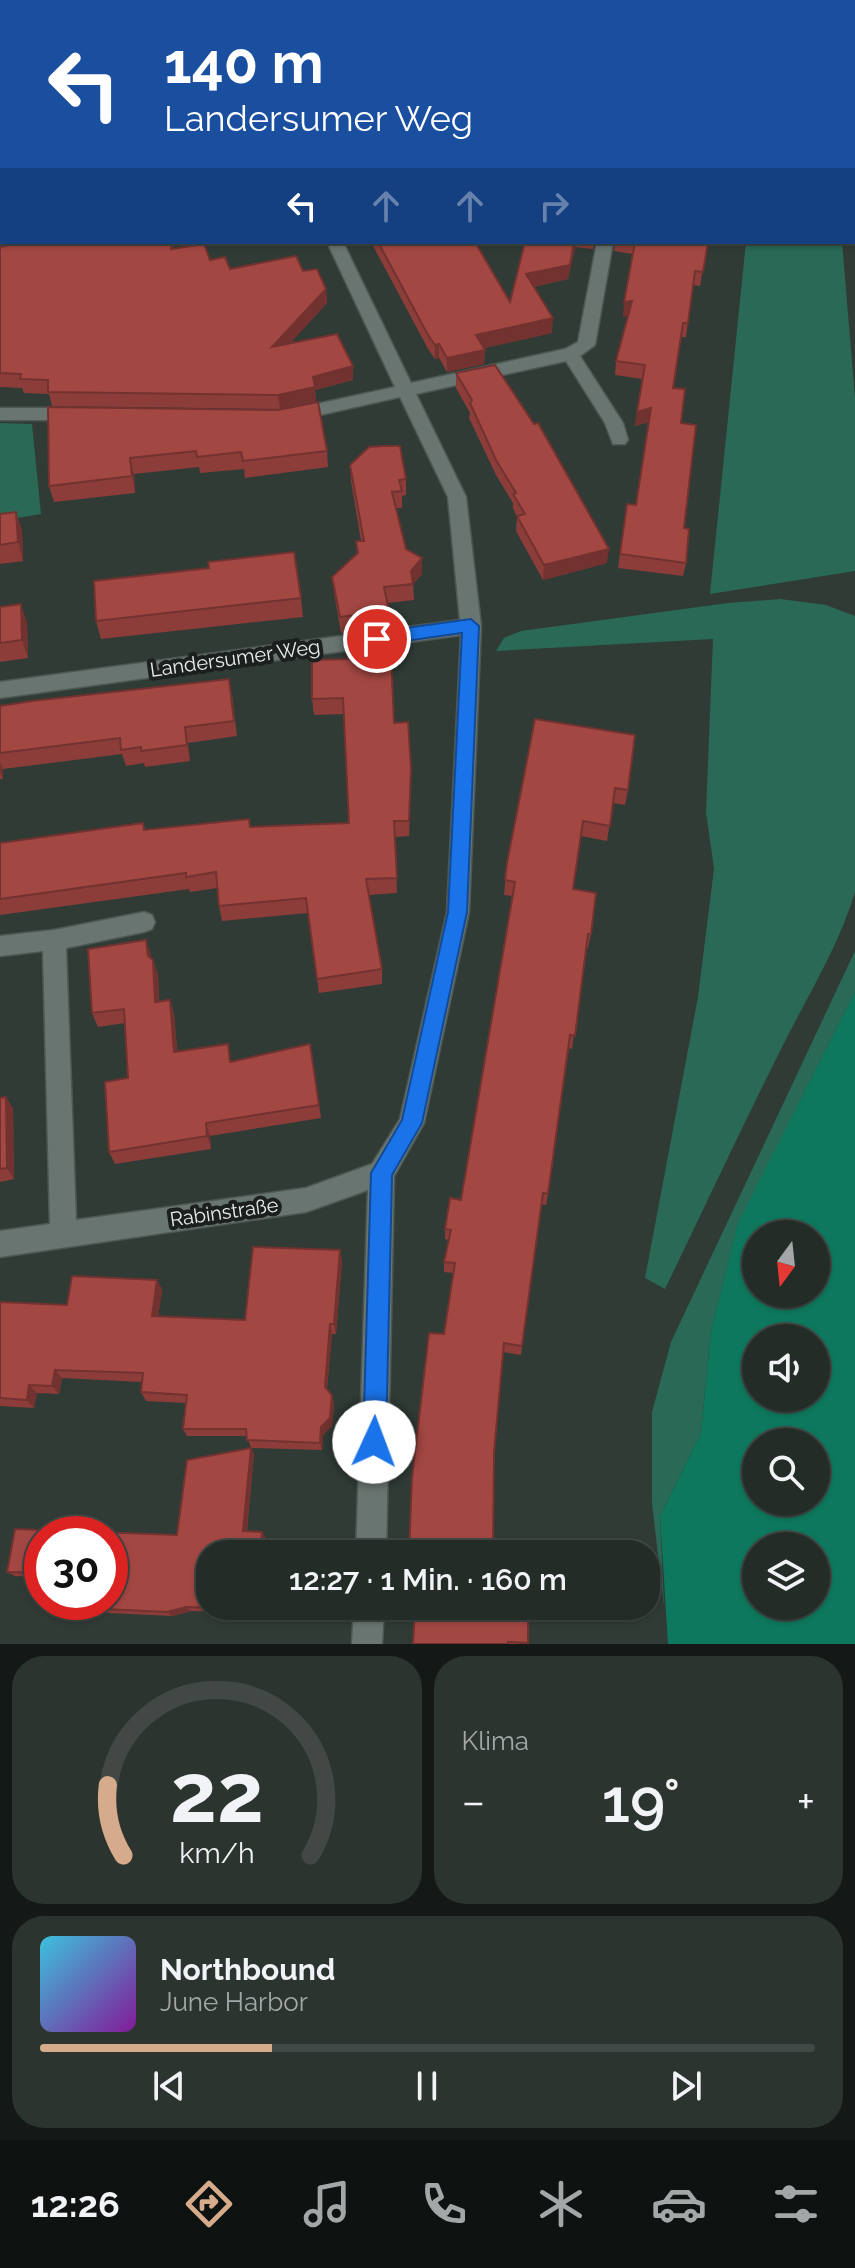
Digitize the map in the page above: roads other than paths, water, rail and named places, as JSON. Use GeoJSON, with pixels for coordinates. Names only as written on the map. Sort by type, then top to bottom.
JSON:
{"type":"FeatureCollection","features":[{"type":"Feature","properties":{"kind":"street"},"geometry":{"type":"LineString","coordinates":[[336,244],[457,497],[471,626],[458,912],[412,1123],[381,1173],[372,1540]]}},
{"type":"Feature","properties":{"kind":"street"},"geometry":{"type":"LineString","coordinates":[[265,418],[280,418],[409,392],[570,354],[586,345],[605,244]]}},
{"type":"Feature","properties":{"kind":"street"},"geometry":{"type":"LineString","coordinates":[[570,354],[614,423],[619,440]]}},
{"type":"Feature","properties":{"kind":"street"},"geometry":{"type":"LineString","coordinates":[[0,414],[101,414]]}},
{"type":"Feature","properties":{"kind":"street","name":"Landersumer Weg"},"geometry":{"type":"LineString","coordinates":[[0,690],[471,626]]}},
{"type":"Feature","properties":{"kind":"street"},"geometry":{"type":"LineString","coordinates":[[0,946],[54,940],[144,922]]}},
{"type":"Feature","properties":{"kind":"street"},"geometry":{"type":"LineString","coordinates":[[54,940],[63,1235]]}},
{"type":"Feature","properties":{"kind":"street","name":"Rabinstraße"},"geometry":{"type":"LineString","coordinates":[[0,1244],[306,1200],[381,1173]]}},
{"type":"Feature","properties":{"kind":"street"},"geometry":{"type":"LineString","coordinates":[[367,1644],[368,1620]]}}]}
